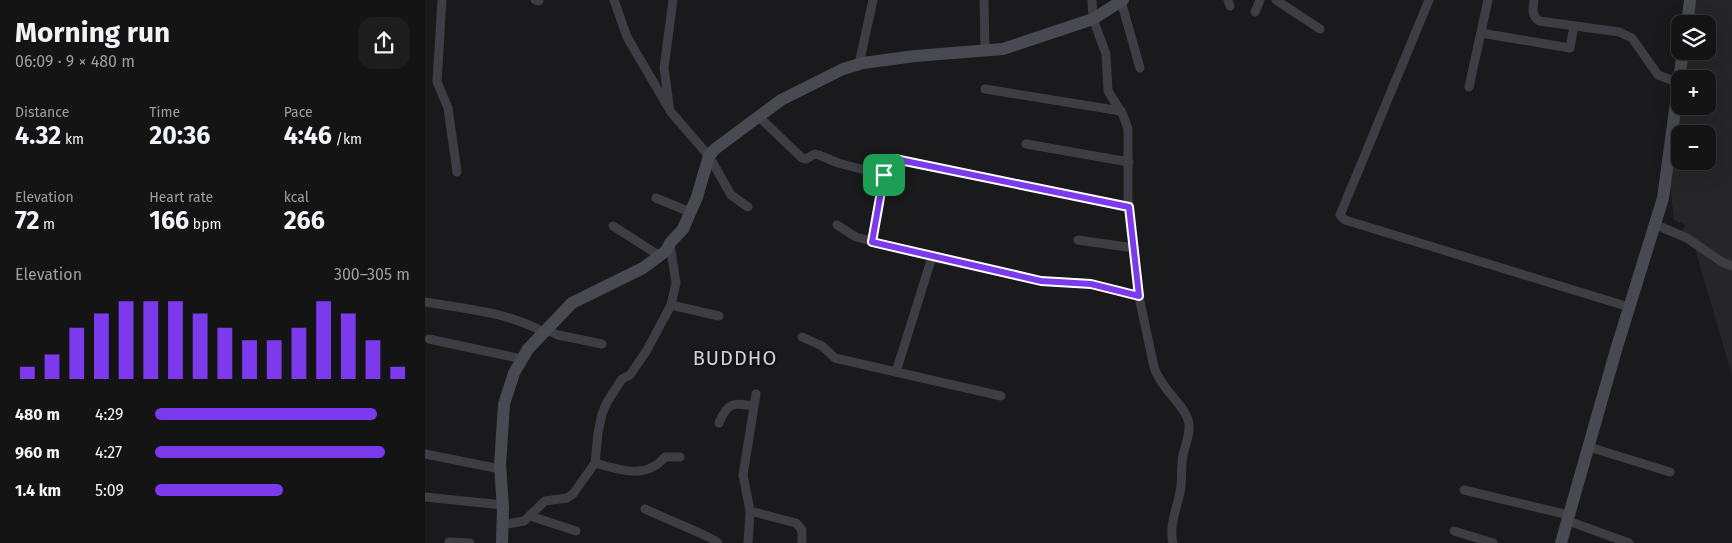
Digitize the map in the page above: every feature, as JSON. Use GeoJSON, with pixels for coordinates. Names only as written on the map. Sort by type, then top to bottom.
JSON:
{"type":"FeatureCollection","features":[{"type":"Feature","properties":{"kind":"street"},"geometry":{"type":"LineString","coordinates":[[443,0],[437,82],[449,115],[457,172]]}},
{"type":"Feature","properties":{"kind":"street"},"geometry":{"type":"LineString","coordinates":[[614,0],[627,37],[670,111],[709,156],[731,195],[748,207]]}},
{"type":"Feature","properties":{"kind":"street"},"geometry":{"type":"LineString","coordinates":[[670,111],[663,68],[673,0]]}},
{"type":"Feature","properties":{"kind":"street"},"geometry":{"type":"LineString","coordinates":[[859,64],[873,0]]}},
{"type":"Feature","properties":{"kind":"street"},"geometry":{"type":"LineString","coordinates":[[983,0],[985,51]]}},
{"type":"Feature","properties":{"kind":"street"},"geometry":{"type":"LineString","coordinates":[[1092,0],[1093,19],[1106,54],[1108,91],[1121,111],[1129,129],[1129,207],[1139,296],[1157,377],[1169,395],[1184,410],[1190,426],[1182,457],[1181,486],[1171,534],[1173,543]]}},
{"type":"Feature","properties":{"kind":"street"},"geometry":{"type":"LineString","coordinates":[[1255,12],[1260,0]]}},
{"type":"Feature","properties":{"kind":"street"},"geometry":{"type":"LineString","coordinates":[[1276,0],[1320,29]]}},
{"type":"Feature","properties":{"kind":"street"},"geometry":{"type":"LineString","coordinates":[[1429,0],[1340,215],[1345,220],[1629,307]]}},
{"type":"Feature","properties":{"kind":"street"},"geometry":{"type":"LineString","coordinates":[[1469,87],[1488,0]]}},
{"type":"Feature","properties":{"kind":"street"},"geometry":{"type":"LineString","coordinates":[[1534,0],[1532,11],[1535,18],[1539,21],[1619,32],[1633,38],[1646,60],[1658,75],[1671,80]]}},
{"type":"Feature","properties":{"kind":"street"},"geometry":{"type":"LineString","coordinates":[[1688,15],[1690,0]]}},
{"type":"Feature","properties":{"kind":"street"},"geometry":{"type":"LineString","coordinates":[[502,543],[503,505],[500,469],[504,404],[514,373],[528,349],[572,303],[643,268],[666,251],[670,243],[683,229],[697,197],[709,156],[758,116],[814,82],[859,64],[915,56],[985,51],[1011,47],[1093,19],[1122,1],[1140,68]]}},
{"type":"Feature","properties":{"kind":"street"},"geometry":{"type":"LineString","coordinates":[[1481,33],[1570,48],[1574,26]]}},
{"type":"Feature","properties":{"kind":"street"},"geometry":{"type":"LineString","coordinates":[[985,89],[1121,111]]}},
{"type":"Feature","properties":{"kind":"street"},"geometry":{"type":"LineString","coordinates":[[1561,543],[1655,224],[1664,188],[1674,115]]}},
{"type":"Feature","properties":{"kind":"street"},"geometry":{"type":"LineString","coordinates":[[758,116],[806,160],[815,154],[838,163],[884,175]]}},
{"type":"Feature","properties":{"kind":"street"},"geometry":{"type":"LineString","coordinates":[[1025,144],[1129,162]]}},
{"type":"Feature","properties":{"kind":"street"},"geometry":{"type":"LineString","coordinates":[[872,242],[886,166],[895,159],[1129,207]]}},
{"type":"Feature","properties":{"kind":"street"},"geometry":{"type":"LineString","coordinates":[[656,198],[690,212]]}},
{"type":"Feature","properties":{"kind":"street"},"geometry":{"type":"LineString","coordinates":[[1655,224],[1687,238],[1722,262],[1732,266]]}},
{"type":"Feature","properties":{"kind":"street"},"geometry":{"type":"LineString","coordinates":[[837,225],[856,237],[933,257],[1041,281],[1091,284],[1139,296]]}},
{"type":"Feature","properties":{"kind":"street"},"geometry":{"type":"LineString","coordinates":[[613,226],[621,229],[661,256]]}},
{"type":"Feature","properties":{"kind":"street"},"geometry":{"type":"LineString","coordinates":[[1078,240],[1134,248]]}},
{"type":"Feature","properties":{"kind":"street"},"geometry":{"type":"LineString","coordinates":[[502,525],[515,524],[530,516],[545,500],[567,498],[573,494],[595,463],[598,433],[607,402],[622,379],[630,375],[647,350],[671,305],[676,283],[670,243]]}},
{"type":"Feature","properties":{"kind":"street"},"geometry":{"type":"LineString","coordinates":[[896,372],[933,257]]}},
{"type":"Feature","properties":{"kind":"street"},"geometry":{"type":"LineString","coordinates":[[425,302],[507,317],[527,323],[546,332],[602,344]]}},
{"type":"Feature","properties":{"kind":"street"},"geometry":{"type":"LineString","coordinates":[[671,305],[719,316]]}},
{"type":"Feature","properties":{"kind":"street"},"geometry":{"type":"LineString","coordinates":[[802,337],[822,346],[835,358],[1001,396]]}},
{"type":"Feature","properties":{"kind":"street"},"geometry":{"type":"LineString","coordinates":[[429,339],[523,359]]}},
{"type":"Feature","properties":{"kind":"street"},"geometry":{"type":"LineString","coordinates":[[748,543],[750,511],[743,475],[756,394]]}},
{"type":"Feature","properties":{"kind":"street"},"geometry":{"type":"LineString","coordinates":[[719,423],[729,406],[737,403],[753,406]]}},
{"type":"Feature","properties":{"kind":"street"},"geometry":{"type":"LineString","coordinates":[[1589,447],[1670,472]]}},
{"type":"Feature","properties":{"kind":"street"},"geometry":{"type":"LineString","coordinates":[[425,454],[500,469]]}},
{"type":"Feature","properties":{"kind":"street"},"geometry":{"type":"LineString","coordinates":[[595,463],[623,471],[642,472],[654,468],[665,457],[680,457]]}},
{"type":"Feature","properties":{"kind":"street"},"geometry":{"type":"LineString","coordinates":[[1464,490],[1568,518],[1629,543]]}},
{"type":"Feature","properties":{"kind":"street"},"geometry":{"type":"LineString","coordinates":[[425,497],[503,505]]}},
{"type":"Feature","properties":{"kind":"street"},"geometry":{"type":"LineString","coordinates":[[645,509],[694,533],[715,539],[718,543]]}},
{"type":"Feature","properties":{"kind":"street"},"geometry":{"type":"LineString","coordinates":[[750,511],[796,523],[802,530],[802,543]]}},
{"type":"Feature","properties":{"kind":"street"},"geometry":{"type":"LineString","coordinates":[[530,516],[577,531]]}},
{"type":"Feature","properties":{"kind":"street"},"geometry":{"type":"LineString","coordinates":[[1455,531],[1493,543]]}},
{"type":"Feature","properties":{"kind":"street"},"geometry":{"type":"LineString","coordinates":[[449,542],[470,543]]}},
{"type":"Feature","properties":{"kind":"shaded area"},"geometry":{"type":"Polygon","coordinates":[[[1693,0],[1732,0],[1732,375],[1695,249],[1677,237],[1686,225],[1674,220],[1670,185],[1672,170],[1716,170],[1716,125],[1678,125],[1679,115],[1716,115],[1716,70],[1684,70],[1685,60],[1716,60],[1716,15],[1691,15],[1693,0]]]}},
{"type":"Feature","properties":{"kind":"district","name":"BUDDHO"},"geometry":{"type":"Point","coordinates":[735,358]}},
{"type":"Feature","properties":{"kind":"route"},"geometry":{"type":"LineString","coordinates":[[895,159],[1028,188],[1129,207],[1139,296],[1085,283],[1071,284],[1041,281],[872,242],[884,175],[886,166],[891,160],[895,159]]}}]}
